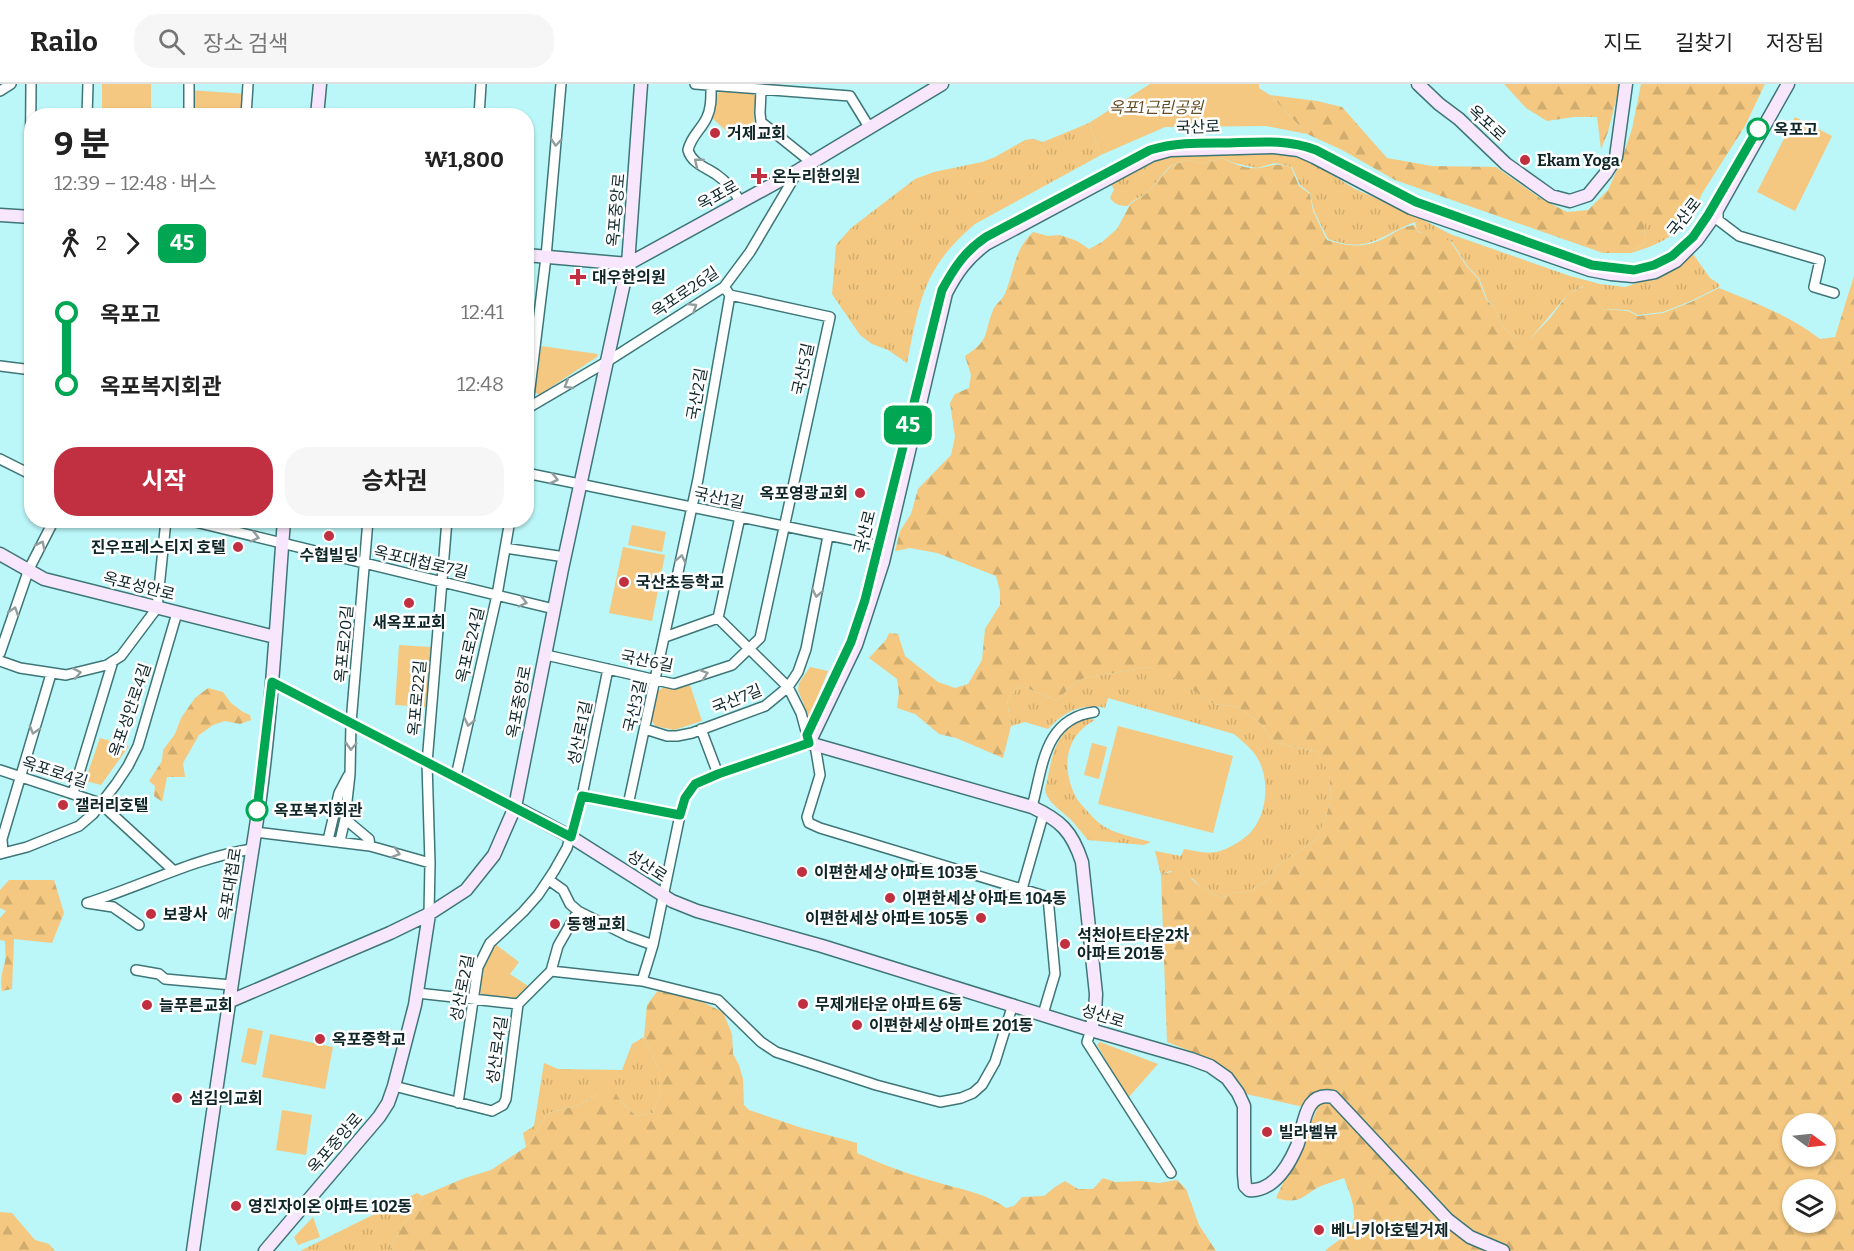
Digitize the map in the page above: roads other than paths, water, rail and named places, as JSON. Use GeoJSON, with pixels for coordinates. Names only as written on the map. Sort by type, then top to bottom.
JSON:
{"type":"FeatureCollection","features":[{"type":"Feature","properties":{"kind":"street"},"geometry":{"type":"LineString","coordinates":[[0,91],[11,84]]}},
{"type":"Feature","properties":{"kind":"street"},"geometry":{"type":"LineString","coordinates":[[32,84],[32,108]]}},
{"type":"Feature","properties":{"kind":"street"},"geometry":{"type":"LineString","coordinates":[[87,108],[88,84]]}},
{"type":"Feature","properties":{"kind":"street"},"geometry":{"type":"LineString","coordinates":[[189,84],[189,108]]}},
{"type":"Feature","properties":{"kind":"street"},"geometry":{"type":"LineString","coordinates":[[246,108],[248,84]]}},
{"type":"Feature","properties":{"kind":"street"},"geometry":{"type":"LineString","coordinates":[[318,108],[320,84]]}},
{"type":"Feature","properties":{"kind":"street"},"geometry":{"type":"LineString","coordinates":[[479,108],[481,84]]}},
{"type":"Feature","properties":{"kind":"street"},"geometry":{"type":"LineString","coordinates":[[534,358],[546,256],[561,84]]}},
{"type":"Feature","properties":{"kind":"street","name":"옥포중앙로"},"geometry":{"type":"LineString","coordinates":[[265,1251],[379,1118],[388,1103],[417,993],[429,914],[455,898],[474,881],[494,855],[515,807],[554,609],[628,264],[641,84]]}},
{"type":"Feature","properties":{"kind":"street"},"geometry":{"type":"LineString","coordinates":[[695,84],[761,90],[851,91],[869,127]]}},
{"type":"Feature","properties":{"kind":"street","name":"옥포로"},"geometry":{"type":"LineString","coordinates":[[628,264],[812,162],[942,84]]}},
{"type":"Feature","properties":{"kind":"street","name":"옥포로"},"geometry":{"type":"LineString","coordinates":[[1418,84],[1506,164],[1551,196],[1570,201],[1588,195],[1616,157],[1626,84]]}},
{"type":"Feature","properties":{"kind":"street","name":"국산로"},"geometry":{"type":"LineString","coordinates":[[810,741],[856,645],[946,293],[957,272],[969,257],[986,244],[1152,154],[1170,150],[1274,147],[1298,150],[1376,188],[1411,208],[1590,270],[1633,276],[1655,272],[1676,261],[1715,217],[1786,84]]}},
{"type":"Feature","properties":{"kind":"street","name":"국산로"},"geometry":{"type":"LineString","coordinates":[[883,546],[942,290],[953,268],[966,252],[986,237],[1150,150],[1170,144],[1280,142],[1302,145],[1416,202],[1592,265],[1634,270],[1654,265],[1672,256],[1693,237],[1786,84]]}},
{"type":"Feature","properties":{"kind":"street"},"geometry":{"type":"LineString","coordinates":[[711,85],[707,120],[690,142],[689,155],[733,189],[740,201]]}},
{"type":"Feature","properties":{"kind":"street"},"geometry":{"type":"LineString","coordinates":[[761,90],[761,122],[812,162]]}},
{"type":"Feature","properties":{"kind":"street","name":"옥포로26길"},"geometry":{"type":"LineString","coordinates":[[534,405],[727,291],[798,170]]}},
{"type":"Feature","properties":{"kind":"street"},"geometry":{"type":"LineString","coordinates":[[0,215],[24,217]]}},
{"type":"Feature","properties":{"kind":"street"},"geometry":{"type":"LineString","coordinates":[[1715,217],[1739,237],[1820,260],[1814,287],[1834,293]]}},
{"type":"Feature","properties":{"kind":"street"},"geometry":{"type":"LineString","coordinates":[[534,255],[628,264]]}},
{"type":"Feature","properties":{"kind":"street","name":"국산2길"},"geometry":{"type":"LineString","coordinates":[[692,508],[727,291]]}},
{"type":"Feature","properties":{"kind":"street","name":"국산5길"},"geometry":{"type":"LineString","coordinates":[[727,291],[830,317],[784,526]]}},
{"type":"Feature","properties":{"kind":"street"},"geometry":{"type":"LineString","coordinates":[[0,366],[24,369]]}},
{"type":"Feature","properties":{"kind":"street"},"geometry":{"type":"LineString","coordinates":[[0,459],[24,471]]}},
{"type":"Feature","properties":{"kind":"street","name":"국산1길"},"geometry":{"type":"LineString","coordinates":[[534,475],[883,546]]}},
{"type":"Feature","properties":{"kind":"street","name":"국산3길"},"geometry":{"type":"LineString","coordinates":[[628,805],[692,508]]}},
{"type":"Feature","properties":{"kind":"street"},"geometry":{"type":"LineString","coordinates":[[718,618],[740,517]]}},
{"type":"Feature","properties":{"kind":"street","name":"국산6길"},"geometry":{"type":"LineString","coordinates":[[546,655],[674,684],[732,665],[760,638],[784,526]]}},
{"type":"Feature","properties":{"kind":"street"},"geometry":{"type":"LineString","coordinates":[[0,653],[29,569],[50,528]]}},
{"type":"Feature","properties":{"kind":"street"},"geometry":{"type":"LineString","coordinates":[[0,661],[20,668],[66,675],[106,665],[121,656],[157,608],[165,528]]}},
{"type":"Feature","properties":{"kind":"street","name":"옥포대첩로7길"},"geometry":{"type":"LineString","coordinates":[[228,528],[282,544],[554,609]]}},
{"type":"Feature","properties":{"kind":"street","name":"옥포대첩로"},"geometry":{"type":"LineString","coordinates":[[193,1251],[228,1002],[255,832],[272,682],[283,528]]}},
{"type":"Feature","properties":{"kind":"street","name":"옥포로20길"},"geometry":{"type":"LineString","coordinates":[[340,841],[350,774],[351,723],[367,528]]}},
{"type":"Feature","properties":{"kind":"street","name":"옥포로22길"},"geometry":{"type":"LineString","coordinates":[[429,914],[427,763],[446,528]]}},
{"type":"Feature","properties":{"kind":"street","name":"옥포로24길"},"geometry":{"type":"LineString","coordinates":[[456,776],[497,595],[509,528]]}},
{"type":"Feature","properties":{"kind":"street","name":"국산7길"},"geometry":{"type":"LineString","coordinates":[[645,729],[677,736],[701,729],[765,706],[788,687],[798,672],[806,650],[828,536]]}},
{"type":"Feature","properties":{"kind":"street"},"geometry":{"type":"LineString","coordinates":[[505,548],[565,557]]}},
{"type":"Feature","properties":{"kind":"street","name":"옥포성안로"},"geometry":{"type":"LineString","coordinates":[[0,554],[44,579],[275,637]]}},
{"type":"Feature","properties":{"kind":"street","name":"옥포성안로4길"},"geometry":{"type":"LineString","coordinates":[[2,853],[27,847],[79,826],[93,814],[116,784],[138,746],[177,613]]}},
{"type":"Feature","properties":{"kind":"street"},"geometry":{"type":"LineString","coordinates":[[664,637],[718,618]]}},
{"type":"Feature","properties":{"kind":"street"},"geometry":{"type":"LineString","coordinates":[[718,618],[788,687],[801,713],[819,775],[807,817],[809,823],[1048,897],[1055,974],[1043,1014]]}},
{"type":"Feature","properties":{"kind":"street"},"geometry":{"type":"LineString","coordinates":[[73,793],[113,661]]}},
{"type":"Feature","properties":{"kind":"street","name":"성산로1길"},"geometry":{"type":"LineString","coordinates":[[571,837],[582,796],[608,669]]}},
{"type":"Feature","properties":{"kind":"street"},"geometry":{"type":"LineString","coordinates":[[2,853],[2,839],[51,674]]}},
{"type":"Feature","properties":{"kind":"street"},"geometry":{"type":"LineString","coordinates":[[272,682],[515,807]]}},
{"type":"Feature","properties":{"kind":"street"},"geometry":{"type":"LineString","coordinates":[[1032,807],[1046,755],[1055,733],[1068,720],[1081,714],[1094,712]]}},
{"type":"Feature","properties":{"kind":"street"},"geometry":{"type":"LineString","coordinates":[[701,729],[718,774]]}},
{"type":"Feature","properties":{"kind":"street"},"geometry":{"type":"LineString","coordinates":[[642,981],[653,945],[680,815],[685,798],[695,784],[810,741],[1032,807],[1063,825],[1077,846],[1082,862],[1096,994],[1095,1012],[1087,1042],[1171,1173]]}},
{"type":"Feature","properties":{"kind":"street","name":"옥포로4길"},"geometry":{"type":"LineString","coordinates":[[0,770],[100,803]]}},
{"type":"Feature","properties":{"kind":"street"},"geometry":{"type":"LineString","coordinates":[[328,840],[339,793],[350,774]]}},
{"type":"Feature","properties":{"kind":"street"},"geometry":{"type":"LineString","coordinates":[[582,796],[680,815]]}},
{"type":"Feature","properties":{"kind":"street"},"geometry":{"type":"LineString","coordinates":[[100,803],[174,871]]}},
{"type":"Feature","properties":{"kind":"street","name":"성산로"},"geometry":{"type":"LineString","coordinates":[[515,807],[571,837],[662,896],[697,911],[822,946],[1210,1066],[1227,1078],[1244,1106],[1244,1174],[1245,1186],[1249,1190],[1254,1191],[1265,1187],[1276,1180],[1291,1160],[1307,1111],[1314,1100],[1323,1095],[1333,1097],[1448,1220],[1470,1237],[1503,1251]]}},
{"type":"Feature","properties":{"kind":"street"},"geometry":{"type":"LineString","coordinates":[[1022,890],[1044,813]]}},
{"type":"Feature","properties":{"kind":"street"},"geometry":{"type":"LineString","coordinates":[[345,819],[369,839],[370,846]]}},
{"type":"Feature","properties":{"kind":"street"},"geometry":{"type":"LineString","coordinates":[[255,832],[370,846],[430,863]]}},
{"type":"Feature","properties":{"kind":"street","name":"성산로2길"},"geometry":{"type":"LineString","coordinates":[[458,1103],[472,1000],[478,967],[485,950],[523,912],[549,880],[571,837]]}},
{"type":"Feature","properties":{"kind":"street"},"geometry":{"type":"LineString","coordinates":[[139,925],[113,907],[87,903],[174,871],[252,849]]}},
{"type":"Feature","properties":{"kind":"street"},"geometry":{"type":"LineString","coordinates":[[549,880],[563,890],[570,904],[578,911],[628,936],[653,945]]}},
{"type":"Feature","properties":{"kind":"street"},"geometry":{"type":"LineString","coordinates":[[578,911],[558,946],[551,970],[642,981],[718,1000],[761,1042],[776,1052],[921,1098],[940,1102],[961,1098],[973,1093],[982,1085],[995,1062],[1013,1004]]}},
{"type":"Feature","properties":{"kind":"street"},"geometry":{"type":"LineString","coordinates":[[228,1002],[429,914]]}},
{"type":"Feature","properties":{"kind":"street"},"geometry":{"type":"LineString","coordinates":[[136,970],[159,974],[165,979],[231,985]]}},
{"type":"Feature","properties":{"kind":"street","name":"성산로4길"},"geometry":{"type":"LineString","coordinates":[[394,1086],[492,1111],[503,1105],[506,1099],[518,1004],[551,970]]}},
{"type":"Feature","properties":{"kind":"street"},"geometry":{"type":"LineString","coordinates":[[417,993],[518,1004]]}},
{"type":"Feature","properties":{"kind":"place","name":"옥포고"},"geometry":{"type":"Point","coordinates":[1758,129]}},
{"type":"Feature","properties":{"kind":"place","name":"거제교회"},"geometry":{"type":"Point","coordinates":[715,133]}},
{"type":"Feature","properties":{"kind":"place","name":"Ekam Yoga"},"geometry":{"type":"Point","coordinates":[1525,160]}},
{"type":"Feature","properties":{"kind":"place","name":"온누리한의원"},"geometry":{"type":"Point","coordinates":[759,176]}},
{"type":"Feature","properties":{"kind":"place","name":"대우한의원"},"geometry":{"type":"Point","coordinates":[578,277]}},
{"type":"Feature","properties":{"kind":"place","name":"옥포영광교회"},"geometry":{"type":"Point","coordinates":[860,493]}},
{"type":"Feature","properties":{"kind":"place","name":"수협빌딩"},"geometry":{"type":"Point","coordinates":[329,536]}},
{"type":"Feature","properties":{"kind":"place","name":"진우프레스티지 호텔"},"geometry":{"type":"Point","coordinates":[238,547]}},
{"type":"Feature","properties":{"kind":"place","name":"국산초등학교"},"geometry":{"type":"Point","coordinates":[624,582]}},
{"type":"Feature","properties":{"kind":"place","name":"새옥포교회"},"geometry":{"type":"Point","coordinates":[409,603]}},
{"type":"Feature","properties":{"kind":"place","name":"갤러리호텔"},"geometry":{"type":"Point","coordinates":[63,805]}},
{"type":"Feature","properties":{"kind":"place","name":"옥포복지회관"},"geometry":{"type":"Point","coordinates":[257,810]}},
{"type":"Feature","properties":{"kind":"place","name":"이편한세상 아파트 103동"},"geometry":{"type":"Point","coordinates":[802,872]}},
{"type":"Feature","properties":{"kind":"place","name":"이편한세상 아파트 104동"},"geometry":{"type":"Point","coordinates":[890,898]}},
{"type":"Feature","properties":{"kind":"place","name":"보광사"},"geometry":{"type":"Point","coordinates":[151,914]}},
{"type":"Feature","properties":{"kind":"place","name":"이편한세상 아파트 105동"},"geometry":{"type":"Point","coordinates":[981,918]}},
{"type":"Feature","properties":{"kind":"place","name":"동행교회"},"geometry":{"type":"Point","coordinates":[555,924]}},
{"type":"Feature","properties":{"kind":"place","name":"석천아트타운2차 아파트 201동"},"geometry":{"type":"Point","coordinates":[1065,944]}},
{"type":"Feature","properties":{"kind":"place","name":"무제개타운 아파트 6동"},"geometry":{"type":"Point","coordinates":[803,1004]}},
{"type":"Feature","properties":{"kind":"place","name":"늘푸른교회"},"geometry":{"type":"Point","coordinates":[147,1005]}},
{"type":"Feature","properties":{"kind":"place","name":"이편한세상 아파트 201동"},"geometry":{"type":"Point","coordinates":[857,1025]}},
{"type":"Feature","properties":{"kind":"place","name":"옥포중학교"},"geometry":{"type":"Point","coordinates":[320,1039]}},
{"type":"Feature","properties":{"kind":"place","name":"섬김의교회"},"geometry":{"type":"Point","coordinates":[177,1098]}},
{"type":"Feature","properties":{"kind":"place","name":"빌라벨뷰"},"geometry":{"type":"Point","coordinates":[1267,1132]}},
{"type":"Feature","properties":{"kind":"place","name":"영진자이온 아파트 102동"},"geometry":{"type":"Point","coordinates":[236,1206]}},
{"type":"Feature","properties":{"kind":"place","name":"베니키아호텔거제"},"geometry":{"type":"Point","coordinates":[1319,1230]}},
{"type":"Feature","properties":{"kind":"park label","name":"옥포1근린공원"},"geometry":{"type":"Point","coordinates":[1156,107]}}]}
